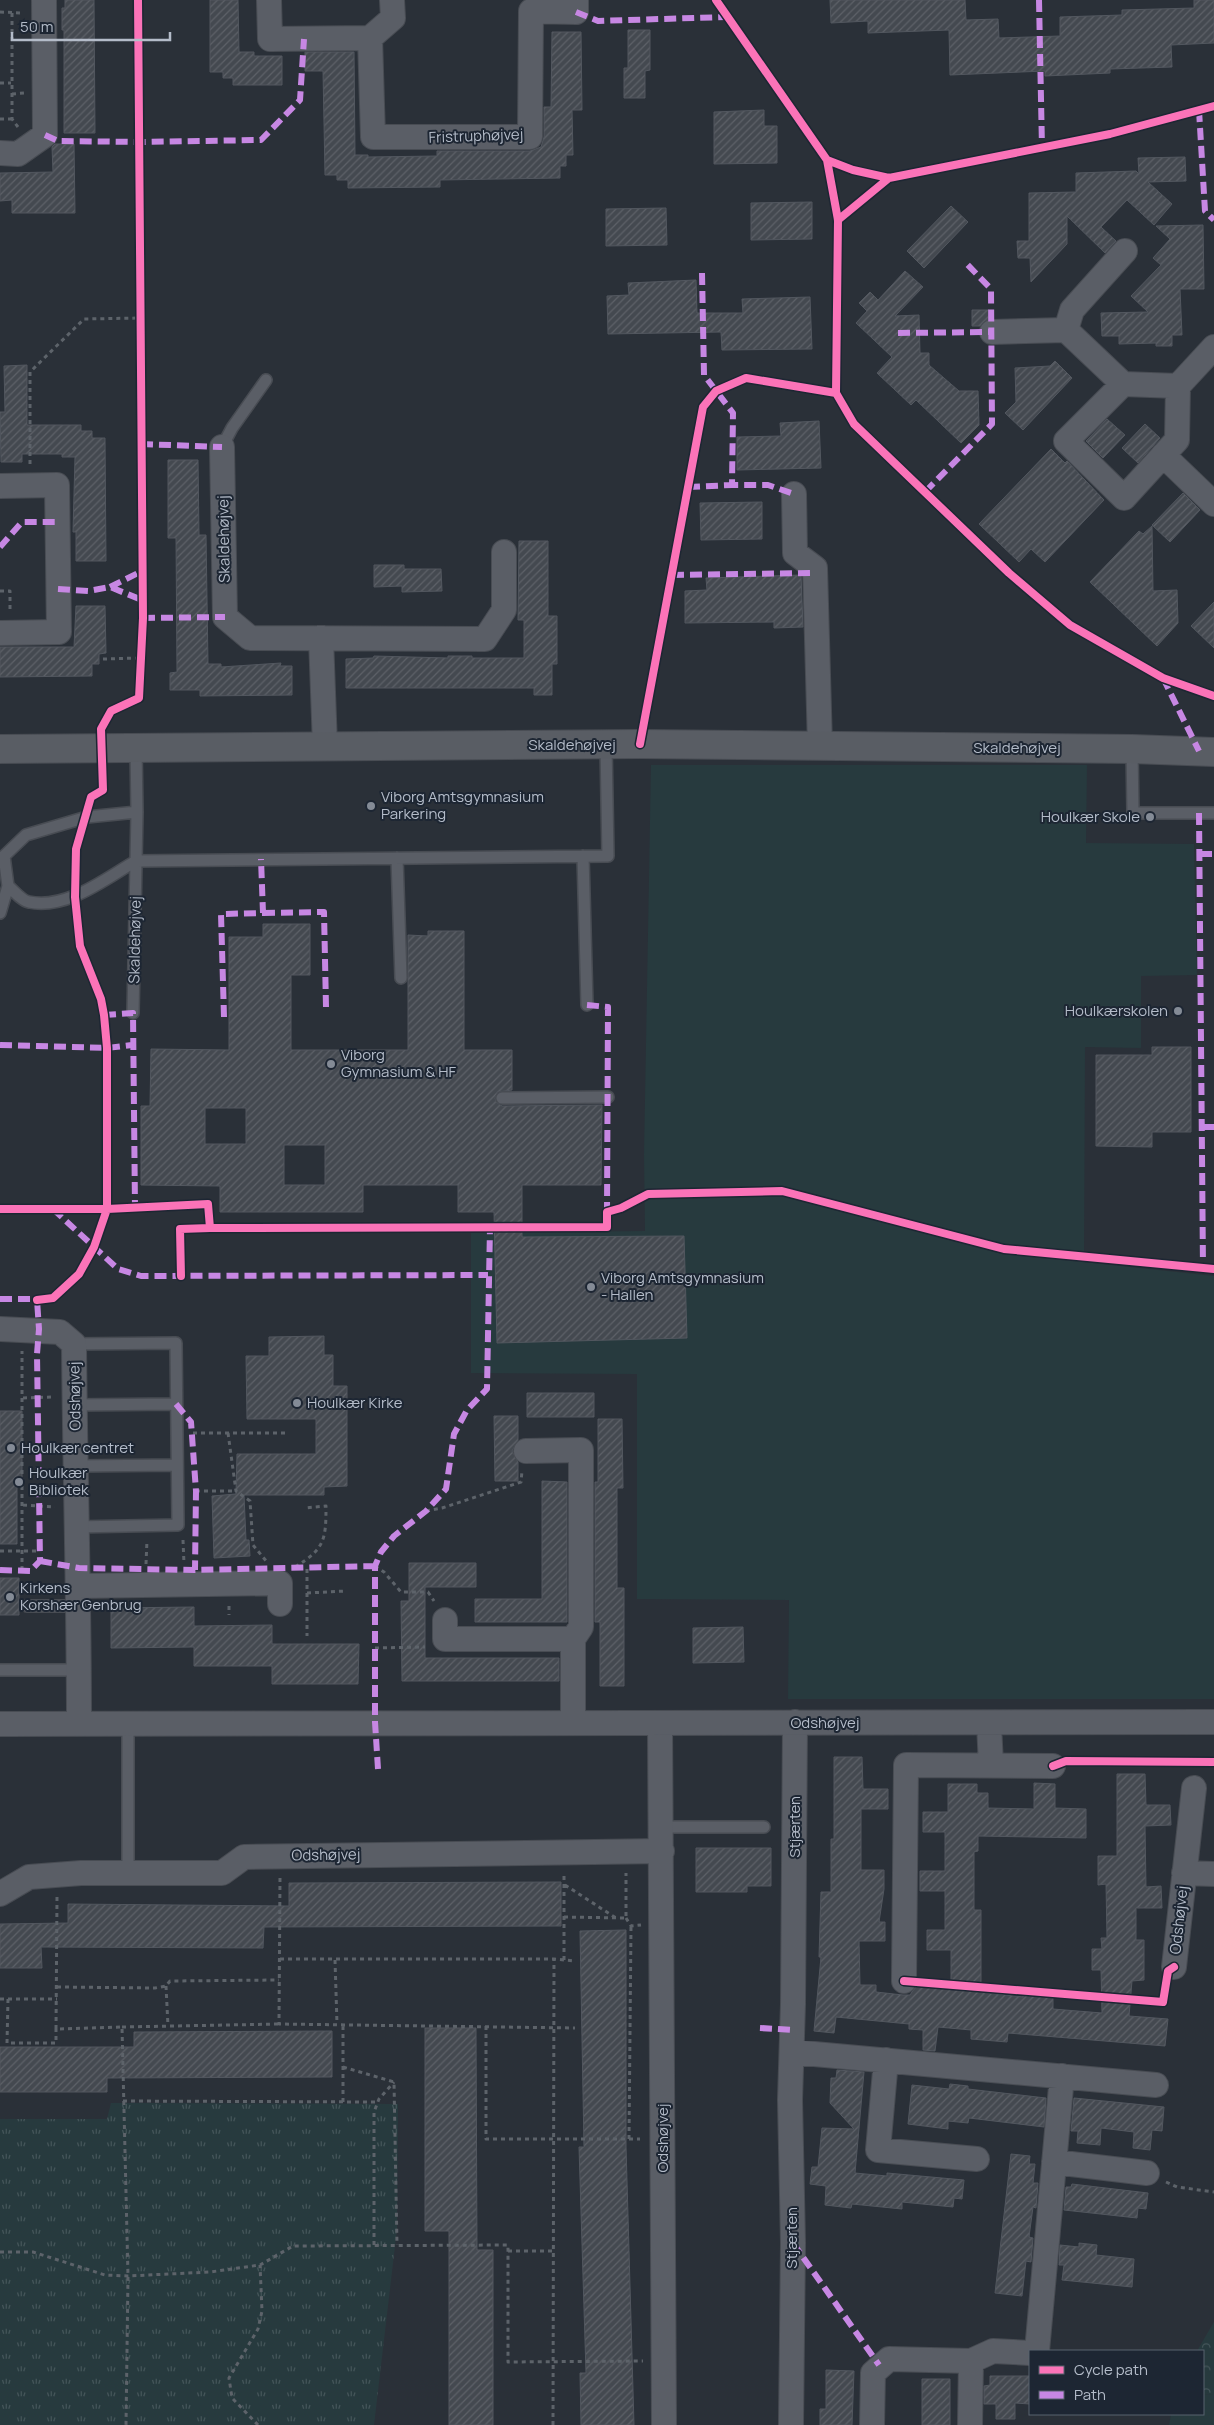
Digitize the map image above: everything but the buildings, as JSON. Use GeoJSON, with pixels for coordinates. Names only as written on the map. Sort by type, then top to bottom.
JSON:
{"type":"FeatureCollection","features":[{"type":"Feature","properties":{"kind":"street"},"geometry":{"type":"LineString","coordinates":[[0,153],[18,154],[45,135],[44,0]]}},
{"type":"Feature","properties":{"kind":"street"},"geometry":{"type":"LineString","coordinates":[[269,0],[270,39],[370,38],[393,18],[392,0]]}},
{"type":"Feature","properties":{"kind":"street","name":"Fristruphøjvej"},"geometry":{"type":"LineString","coordinates":[[370,38],[373,137],[530,138],[532,12],[576,12],[576,0]]}},
{"type":"Feature","properties":{"kind":"street"},"geometry":{"type":"LineString","coordinates":[[1066,330],[1072,310],[1125,251]]}},
{"type":"Feature","properties":{"kind":"street"},"geometry":{"type":"LineString","coordinates":[[992,332],[1066,330],[1123,384],[1178,386]]}},
{"type":"Feature","properties":{"kind":"street"},"geometry":{"type":"LineString","coordinates":[[1123,384],[1066,441],[1124,498],[1177,440],[1178,386],[1214,347]]}},
{"type":"Feature","properties":{"kind":"street","name":"Skaldehøjvej"},"geometry":{"type":"LineString","coordinates":[[222,447],[225,617],[250,638],[485,639],[504,610],[504,552]]}},
{"type":"Feature","properties":{"kind":"street"},"geometry":{"type":"LineString","coordinates":[[1163,456],[1214,504]]}},
{"type":"Feature","properties":{"kind":"street"},"geometry":{"type":"LineString","coordinates":[[0,486],[57,485],[59,632],[5,633]]}},
{"type":"Feature","properties":{"kind":"street"},"geometry":{"type":"LineString","coordinates":[[794,494],[795,553],[815,568],[820,746]]}},
{"type":"Feature","properties":{"kind":"street"},"geometry":{"type":"LineString","coordinates":[[321,638],[324,746]]}},
{"type":"Feature","properties":{"kind":"street","name":"Skaldehøjvej"},"geometry":{"type":"LineString","coordinates":[[0,749],[606,745],[1132,749],[1214,752]]}},
{"type":"Feature","properties":{"kind":"street","name":"Odshøjvej"},"geometry":{"type":"LineString","coordinates":[[11,1329],[60,1332],[74,1344],[79,1596],[79,1724]]}},
{"type":"Feature","properties":{"kind":"street"},"geometry":{"type":"LineString","coordinates":[[526,1451],[581,1450],[581,1627],[573,1639],[573,1722]]}},
{"type":"Feature","properties":{"kind":"street"},"geometry":{"type":"LineString","coordinates":[[79,1596],[146,1585],[280,1583],[280,1604]]}},
{"type":"Feature","properties":{"kind":"street"},"geometry":{"type":"LineString","coordinates":[[446,1629],[573,1639]]}},
{"type":"Feature","properties":{"kind":"street","name":"Odshøjvej"},"geometry":{"type":"LineString","coordinates":[[0,1724],[573,1722],[989,1724],[1214,1722]]}},
{"type":"Feature","properties":{"kind":"street","name":"Stjærten"},"geometry":{"type":"LineString","coordinates":[[791,2425],[793,2243],[790,2100],[795,1722]]}},
{"type":"Feature","properties":{"kind":"street","name":"Odshøjvej"},"geometry":{"type":"LineString","coordinates":[[660,1723],[664,2425]]}},
{"type":"Feature","properties":{"kind":"street"},"geometry":{"type":"LineString","coordinates":[[989,1724],[991,1765]]}},
{"type":"Feature","properties":{"kind":"street"},"geometry":{"type":"LineString","coordinates":[[904,1981],[906,1764],[1054,1766]]}},
{"type":"Feature","properties":{"kind":"street","name":"Odshøjvej"},"geometry":{"type":"LineString","coordinates":[[1174,1967],[1194,1788]]}},
{"type":"Feature","properties":{"kind":"street","name":"Odshøjvej"},"geometry":{"type":"LineString","coordinates":[[0,1894],[29,1877],[222,1872],[244,1857],[662,1851]]}},
{"type":"Feature","properties":{"kind":"street","name":"Odshøjvej"},"geometry":{"type":"LineString","coordinates":[[1184,1874],[1214,1874]]}},
{"type":"Feature","properties":{"kind":"street"},"geometry":{"type":"LineString","coordinates":[[792,2052],[1156,2085]]}},
{"type":"Feature","properties":{"kind":"street"},"geometry":{"type":"LineString","coordinates":[[886,2060],[878,2150],[978,2159]]}},
{"type":"Feature","properties":{"kind":"street"},"geometry":{"type":"LineString","coordinates":[[1037,2350],[1062,2076]]}},
{"type":"Feature","properties":{"kind":"street"},"geometry":{"type":"LineString","coordinates":[[1054,2162],[1147,2173]]}},
{"type":"Feature","properties":{"kind":"street"},"geometry":{"type":"LineString","coordinates":[[872,2425],[873,2373],[889,2359],[971,2361],[994,2351],[1029,2353]]}},
{"type":"Feature","properties":{"kind":"street"},"geometry":{"type":"LineString","coordinates":[[970,2425],[971,2361]]}},
{"type":"Feature","properties":{"kind":"lane"},"geometry":{"type":"LineString","coordinates":[[222,447],[232,428],[266,380]]}},
{"type":"Feature","properties":{"kind":"lane"},"geometry":{"type":"LineString","coordinates":[[8,886],[27,902],[47,903],[75,896],[136,861],[608,856],[606,745]]}},
{"type":"Feature","properties":{"kind":"lane","name":"Skaldehøjvej"},"geometry":{"type":"LineString","coordinates":[[133,1013],[137,812],[136,748]]}},
{"type":"Feature","properties":{"kind":"lane"},"geometry":{"type":"LineString","coordinates":[[1132,749],[1133,813],[1214,813]]}},
{"type":"Feature","properties":{"kind":"lane"},"geometry":{"type":"LineString","coordinates":[[0,913],[8,886],[2,856],[26,835],[87,817],[137,812]]}},
{"type":"Feature","properties":{"kind":"lane"},"geometry":{"type":"LineString","coordinates":[[583,856],[587,1005]]}},
{"type":"Feature","properties":{"kind":"lane"},"geometry":{"type":"LineString","coordinates":[[397,858],[401,978]]}},
{"type":"Feature","properties":{"kind":"lane"},"geometry":{"type":"LineString","coordinates":[[502,1098],[608,1097]]}},
{"type":"Feature","properties":{"kind":"lane"},"geometry":{"type":"LineString","coordinates":[[74,1344],[176,1343],[178,1465],[178,1525],[147,1525],[76,1517]]}},
{"type":"Feature","properties":{"kind":"lane"},"geometry":{"type":"LineString","coordinates":[[74,1401],[176,1404]]}},
{"type":"Feature","properties":{"kind":"lane"},"geometry":{"type":"LineString","coordinates":[[76,1466],[178,1465]]}},
{"type":"Feature","properties":{"kind":"lane"},"geometry":{"type":"LineString","coordinates":[[27,1606],[79,1596]]}},
{"type":"Feature","properties":{"kind":"lane"},"geometry":{"type":"LineString","coordinates":[[0,1670],[79,1670]]}},
{"type":"Feature","properties":{"kind":"lane"},"geometry":{"type":"LineString","coordinates":[[128,1724],[128,1873]]}},
{"type":"Feature","properties":{"kind":"lane"},"geometry":{"type":"LineString","coordinates":[[662,1827],[764,1827]]}},
{"type":"Feature","properties":{"kind":"path"},"geometry":{"type":"LineString","coordinates":[[12,13],[12,120],[33,143]]}},
{"type":"Feature","properties":{"kind":"path"},"geometry":{"type":"LineString","coordinates":[[0,83],[11,83]]}},
{"type":"Feature","properties":{"kind":"path"},"geometry":{"type":"LineString","coordinates":[[0,119],[12,120]]}},
{"type":"Feature","properties":{"kind":"path"},"geometry":{"type":"LineString","coordinates":[[30,485],[30,372],[84,319],[141,318]]}},
{"type":"Feature","properties":{"kind":"path"},"geometry":{"type":"LineString","coordinates":[[0,591],[10,592],[5,633]]}},
{"type":"Feature","properties":{"kind":"path"},"geometry":{"type":"LineString","coordinates":[[103,659],[141,658]]}},
{"type":"Feature","properties":{"kind":"path"},"geometry":{"type":"LineString","coordinates":[[11,1329],[22,1398],[22,1570]]}},
{"type":"Feature","properties":{"kind":"path"},"geometry":{"type":"LineString","coordinates":[[22,1398],[74,1401]]}},
{"type":"Feature","properties":{"kind":"path"},"geometry":{"type":"LineString","coordinates":[[192,1433],[287,1433]]}},
{"type":"Feature","properties":{"kind":"path"},"geometry":{"type":"LineString","coordinates":[[228,1433],[236,1491]]}},
{"type":"Feature","properties":{"kind":"path"},"geometry":{"type":"LineString","coordinates":[[426,1511],[442,1508],[521,1482],[526,1451]]}},
{"type":"Feature","properties":{"kind":"path"},"geometry":{"type":"LineString","coordinates":[[196,1491],[236,1491],[250,1501],[253,1545],[269,1564]]}},
{"type":"Feature","properties":{"kind":"path"},"geometry":{"type":"LineString","coordinates":[[23,1505],[76,1517]]}},
{"type":"Feature","properties":{"kind":"path"},"geometry":{"type":"LineString","coordinates":[[290,1569],[314,1556],[324,1538],[326,1506],[305,1508]]}},
{"type":"Feature","properties":{"kind":"path"},"geometry":{"type":"LineString","coordinates":[[146,1585],[147,1525]]}},
{"type":"Feature","properties":{"kind":"path"},"geometry":{"type":"LineString","coordinates":[[178,1525],[183,1542],[184,1569]]}},
{"type":"Feature","properties":{"kind":"path"},"geometry":{"type":"LineString","coordinates":[[0,1551],[40,1551]]}},
{"type":"Feature","properties":{"kind":"path"},"geometry":{"type":"LineString","coordinates":[[375,1566],[384,1572],[401,1592],[428,1592],[446,1629],[429,1647],[375,1648]]}},
{"type":"Feature","properties":{"kind":"path"},"geometry":{"type":"LineString","coordinates":[[307,1569],[307,1636]]}},
{"type":"Feature","properties":{"kind":"path"},"geometry":{"type":"LineString","coordinates":[[307,1593],[346,1591]]}},
{"type":"Feature","properties":{"kind":"path"},"geometry":{"type":"LineString","coordinates":[[564,1917],[626,1918],[626,1851]]}},
{"type":"Feature","properties":{"kind":"path"},"geometry":{"type":"LineString","coordinates":[[564,1852],[564,1960]]}},
{"type":"Feature","properties":{"kind":"path"},"geometry":{"type":"LineString","coordinates":[[279,2024],[280,1856]]}},
{"type":"Feature","properties":{"kind":"path"},"geometry":{"type":"LineString","coordinates":[[8,1999],[7,2043],[56,2043],[57,1875]]}},
{"type":"Feature","properties":{"kind":"path"},"geometry":{"type":"LineString","coordinates":[[564,1884],[616,1918]]}},
{"type":"Feature","properties":{"kind":"path"},"geometry":{"type":"LineString","coordinates":[[629,2140],[630,1926]]}},
{"type":"Feature","properties":{"kind":"path"},"geometry":{"type":"LineString","coordinates":[[280,1959],[554,1959],[575,1961]]}},
{"type":"Feature","properties":{"kind":"path"},"geometry":{"type":"LineString","coordinates":[[554,1959],[554,2425]]}},
{"type":"Feature","properties":{"kind":"path"},"geometry":{"type":"LineString","coordinates":[[335,1960],[337,2024]]}},
{"type":"Feature","properties":{"kind":"path"},"geometry":{"type":"LineString","coordinates":[[57,1987],[155,1988],[166,1986],[170,1981],[279,1980]]}},
{"type":"Feature","properties":{"kind":"path"},"geometry":{"type":"LineString","coordinates":[[166,1986],[168,2026]]}},
{"type":"Feature","properties":{"kind":"path"},"geometry":{"type":"LineString","coordinates":[[0,1999],[57,1999]]}},
{"type":"Feature","properties":{"kind":"path"},"geometry":{"type":"LineString","coordinates":[[56,2028],[337,2024],[343,2026],[575,2028]]}},
{"type":"Feature","properties":{"kind":"path"},"geometry":{"type":"LineString","coordinates":[[342,2102],[343,2026]]}},
{"type":"Feature","properties":{"kind":"path"},"geometry":{"type":"LineString","coordinates":[[486,2026],[486,2139],[629,2140],[663,2138]]}},
{"type":"Feature","properties":{"kind":"path"},"geometry":{"type":"LineString","coordinates":[[122,2027],[128,2276],[126,2425]]}},
{"type":"Feature","properties":{"kind":"path"},"geometry":{"type":"LineString","coordinates":[[342,2067],[394,2082]]}},
{"type":"Feature","properties":{"kind":"path"},"geometry":{"type":"LineString","coordinates":[[374,2245],[374,2112],[378,2102],[394,2082]]}},
{"type":"Feature","properties":{"kind":"path"},"geometry":{"type":"LineString","coordinates":[[394,2082],[397,2245]]}},
{"type":"Feature","properties":{"kind":"path"},"geometry":{"type":"LineString","coordinates":[[123,2101],[378,2102]]}},
{"type":"Feature","properties":{"kind":"path"},"geometry":{"type":"LineString","coordinates":[[1147,2173],[1177,2187],[1214,2192]]}},
{"type":"Feature","properties":{"kind":"path"},"geometry":{"type":"LineString","coordinates":[[0,2252],[33,2252],[105,2275],[128,2276],[210,2272],[260,2265],[293,2246],[508,2245],[508,2362],[554,2363],[664,2360]]}},
{"type":"Feature","properties":{"kind":"path"},"geometry":{"type":"LineString","coordinates":[[508,2251],[554,2250]]}},
{"type":"Feature","properties":{"kind":"path"},"geometry":{"type":"LineString","coordinates":[[258,2425],[232,2398],[229,2378],[258,2329],[262,2312],[260,2265]]}},
{"type":"Feature","properties":{"kind":"green space"},"geometry":{"type":"Polygon","coordinates":[[[651,765],[1087,765],[1086,843],[1194,844],[1197,975],[1141,976],[1141,1048],[1085,1047],[1084,1262],[1214,1276],[1214,1699],[788,1699],[789,1600],[637,1599],[637,1374],[471,1373],[471,1233],[645,1231],[644,1155],[651,765]]]}},
{"type":"Feature","properties":{"kind":"green space"},"geometry":{"type":"Polygon","coordinates":[[[111,2103],[398,2104],[397,2229],[374,2425],[0,2425],[0,2119],[107,2119],[111,2103]]]}},
{"type":"Feature","properties":{"kind":"green space"},"geometry":{"type":"Polygon","coordinates":[[[1214,2322],[1214,2395],[1204,2394],[1204,2350],[1198,2350],[1214,2322]]]}},
{"type":"Feature","properties":{"kind":"green space"},"geometry":{"type":"Polygon","coordinates":[[[1204,2394],[1214,2395],[1214,2425],[1169,2425],[1171,2415],[1204,2415],[1204,2394]]]}},
{"type":"Feature","properties":{"kind":"marked path"},"geometry":{"type":"LineString","coordinates":[[1039,0],[1042,148]]}},
{"type":"Feature","properties":{"kind":"marked path"},"geometry":{"type":"LineString","coordinates":[[576,12],[598,21],[726,17]]}},
{"type":"Feature","properties":{"kind":"marked path"},"geometry":{"type":"LineString","coordinates":[[45,135],[58,141],[261,140],[300,100],[304,39]]}},
{"type":"Feature","properties":{"kind":"marked path"},"geometry":{"type":"LineString","coordinates":[[1199,110],[1205,211],[1214,220]]}},
{"type":"Feature","properties":{"kind":"marked path"},"geometry":{"type":"LineString","coordinates":[[925,492],[992,424],[991,289],[966,263]]}},
{"type":"Feature","properties":{"kind":"marked path"},"geometry":{"type":"LineString","coordinates":[[702,273],[704,375],[733,413],[732,485],[768,485],[794,494]]}},
{"type":"Feature","properties":{"kind":"marked path"},"geometry":{"type":"LineString","coordinates":[[898,333],[992,332]]}},
{"type":"Feature","properties":{"kind":"marked path"},"geometry":{"type":"LineString","coordinates":[[141,444],[222,447]]}},
{"type":"Feature","properties":{"kind":"marked path"},"geometry":{"type":"LineString","coordinates":[[688,487],[732,485]]}},
{"type":"Feature","properties":{"kind":"marked path"},"geometry":{"type":"LineString","coordinates":[[0,547],[22,522],[57,522]]}},
{"type":"Feature","properties":{"kind":"marked path"},"geometry":{"type":"LineString","coordinates":[[110,587],[142,571]]}},
{"type":"Feature","properties":{"kind":"marked path"},"geometry":{"type":"LineString","coordinates":[[672,575],[815,573]]}},
{"type":"Feature","properties":{"kind":"marked path"},"geometry":{"type":"LineString","coordinates":[[58,589],[88,591],[110,587],[142,600]]}},
{"type":"Feature","properties":{"kind":"marked path"},"geometry":{"type":"LineString","coordinates":[[143,618],[225,617]]}},
{"type":"Feature","properties":{"kind":"marked path"},"geometry":{"type":"LineString","coordinates":[[1163,678],[1199,751]]}},
{"type":"Feature","properties":{"kind":"marked path"},"geometry":{"type":"LineString","coordinates":[[1199,813],[1203,1268]]}},
{"type":"Feature","properties":{"kind":"marked path"},"geometry":{"type":"LineString","coordinates":[[1200,854],[1214,854]]}},
{"type":"Feature","properties":{"kind":"marked path"},"geometry":{"type":"LineString","coordinates":[[224,1017],[221,914],[263,913],[261,859]]}},
{"type":"Feature","properties":{"kind":"marked path"},"geometry":{"type":"LineString","coordinates":[[263,913],[324,912],[326,1007]]}},
{"type":"Feature","properties":{"kind":"marked path"},"geometry":{"type":"LineString","coordinates":[[587,1005],[608,1007],[607,1212]]}},
{"type":"Feature","properties":{"kind":"marked path"},"geometry":{"type":"LineString","coordinates":[[104,1015],[133,1013],[135,1208]]}},
{"type":"Feature","properties":{"kind":"marked path"},"geometry":{"type":"LineString","coordinates":[[0,1045],[107,1048],[132,1045]]}},
{"type":"Feature","properties":{"kind":"marked path"},"geometry":{"type":"LineString","coordinates":[[1202,1127],[1214,1127]]}},
{"type":"Feature","properties":{"kind":"marked path"},"geometry":{"type":"LineString","coordinates":[[53,1209],[118,1269],[141,1276],[488,1275]]}},
{"type":"Feature","properties":{"kind":"marked path"},"geometry":{"type":"LineString","coordinates":[[378,1769],[375,1722],[375,1566],[381,1552],[394,1536],[426,1511],[446,1489],[454,1434],[467,1410],[487,1389],[490,1227]]}},
{"type":"Feature","properties":{"kind":"marked path"},"geometry":{"type":"LineString","coordinates":[[0,1299],[40,1299]]}},
{"type":"Feature","properties":{"kind":"marked path"},"geometry":{"type":"LineString","coordinates":[[0,1570],[30,1571],[40,1561],[37,1354],[39,1329],[37,1300]]}},
{"type":"Feature","properties":{"kind":"marked path"},"geometry":{"type":"LineString","coordinates":[[176,1404],[191,1422],[196,1491],[195,1570]]}},
{"type":"Feature","properties":{"kind":"marked path"},"geometry":{"type":"LineString","coordinates":[[40,1561],[79,1568],[195,1570],[375,1566]]}},
{"type":"Feature","properties":{"kind":"marked path"},"geometry":{"type":"LineString","coordinates":[[760,2028],[793,2030]]}},
{"type":"Feature","properties":{"kind":"marked path"},"geometry":{"type":"LineString","coordinates":[[793,2243],[879,2365]]}},
{"type":"Feature","properties":{"kind":"cycle path"},"geometry":{"type":"LineString","coordinates":[[37,1300],[53,1298],[79,1274],[94,1247],[107,1209],[107,1048],[101,999],[80,946],[75,897],[76,849],[91,797],[103,790],[101,729],[111,711],[139,698],[143,618],[138,0]]}},
{"type":"Feature","properties":{"kind":"cycle path"},"geometry":{"type":"LineString","coordinates":[[716,0],[827,160],[838,220],[836,393],[854,424],[1009,573],[1070,625],[1163,678],[1214,696]]}},
{"type":"Feature","properties":{"kind":"cycle path"},"geometry":{"type":"LineString","coordinates":[[827,160],[853,170],[889,178],[1110,134],[1214,106]]}},
{"type":"Feature","properties":{"kind":"cycle path"},"geometry":{"type":"LineString","coordinates":[[838,220],[889,178]]}},
{"type":"Feature","properties":{"kind":"cycle path"},"geometry":{"type":"LineString","coordinates":[[640,744],[703,407],[716,391],[746,378],[836,393]]}},
{"type":"Feature","properties":{"kind":"cycle path"},"geometry":{"type":"LineString","coordinates":[[0,1209],[107,1209],[208,1204],[210,1228],[607,1227],[607,1212],[621,1208],[648,1194],[782,1191],[1004,1249],[1214,1269]]}},
{"type":"Feature","properties":{"kind":"cycle path"},"geometry":{"type":"LineString","coordinates":[[181,1276],[180,1229],[210,1228]]}},
{"type":"Feature","properties":{"kind":"cycle path"},"geometry":{"type":"LineString","coordinates":[[1053,1766],[1066,1761],[1214,1762]]}},
{"type":"Feature","properties":{"kind":"cycle path"},"geometry":{"type":"LineString","coordinates":[[904,1981],[1163,2002],[1168,1971],[1174,1967]]}},
{"type":"Feature","properties":{"kind":"place","name":"Viborg Amtsgymnasium Parkering"},"geometry":{"type":"Point","coordinates":[371,806]}},
{"type":"Feature","properties":{"kind":"place","name":"Houlkær Skole"},"geometry":{"type":"Point","coordinates":[1150,817]}},
{"type":"Feature","properties":{"kind":"place","name":"Houlkærskolen"},"geometry":{"type":"Point","coordinates":[1178,1011]}},
{"type":"Feature","properties":{"kind":"place","name":"Viborg Gymnasium & HF"},"geometry":{"type":"Point","coordinates":[331,1064]}},
{"type":"Feature","properties":{"kind":"place","name":"Viborg Amtsgymnasium - Hallen"},"geometry":{"type":"Point","coordinates":[591,1287]}},
{"type":"Feature","properties":{"kind":"place","name":"Houlkær Kirke"},"geometry":{"type":"Point","coordinates":[297,1403]}},
{"type":"Feature","properties":{"kind":"place","name":"Houlkær centret"},"geometry":{"type":"Point","coordinates":[11,1448]}},
{"type":"Feature","properties":{"kind":"place","name":"Houlkær Bibliotek"},"geometry":{"type":"Point","coordinates":[19,1482]}},
{"type":"Feature","properties":{"kind":"place","name":"Kirkens Korshær Genbrug"},"geometry":{"type":"Point","coordinates":[10,1597]}}]}
